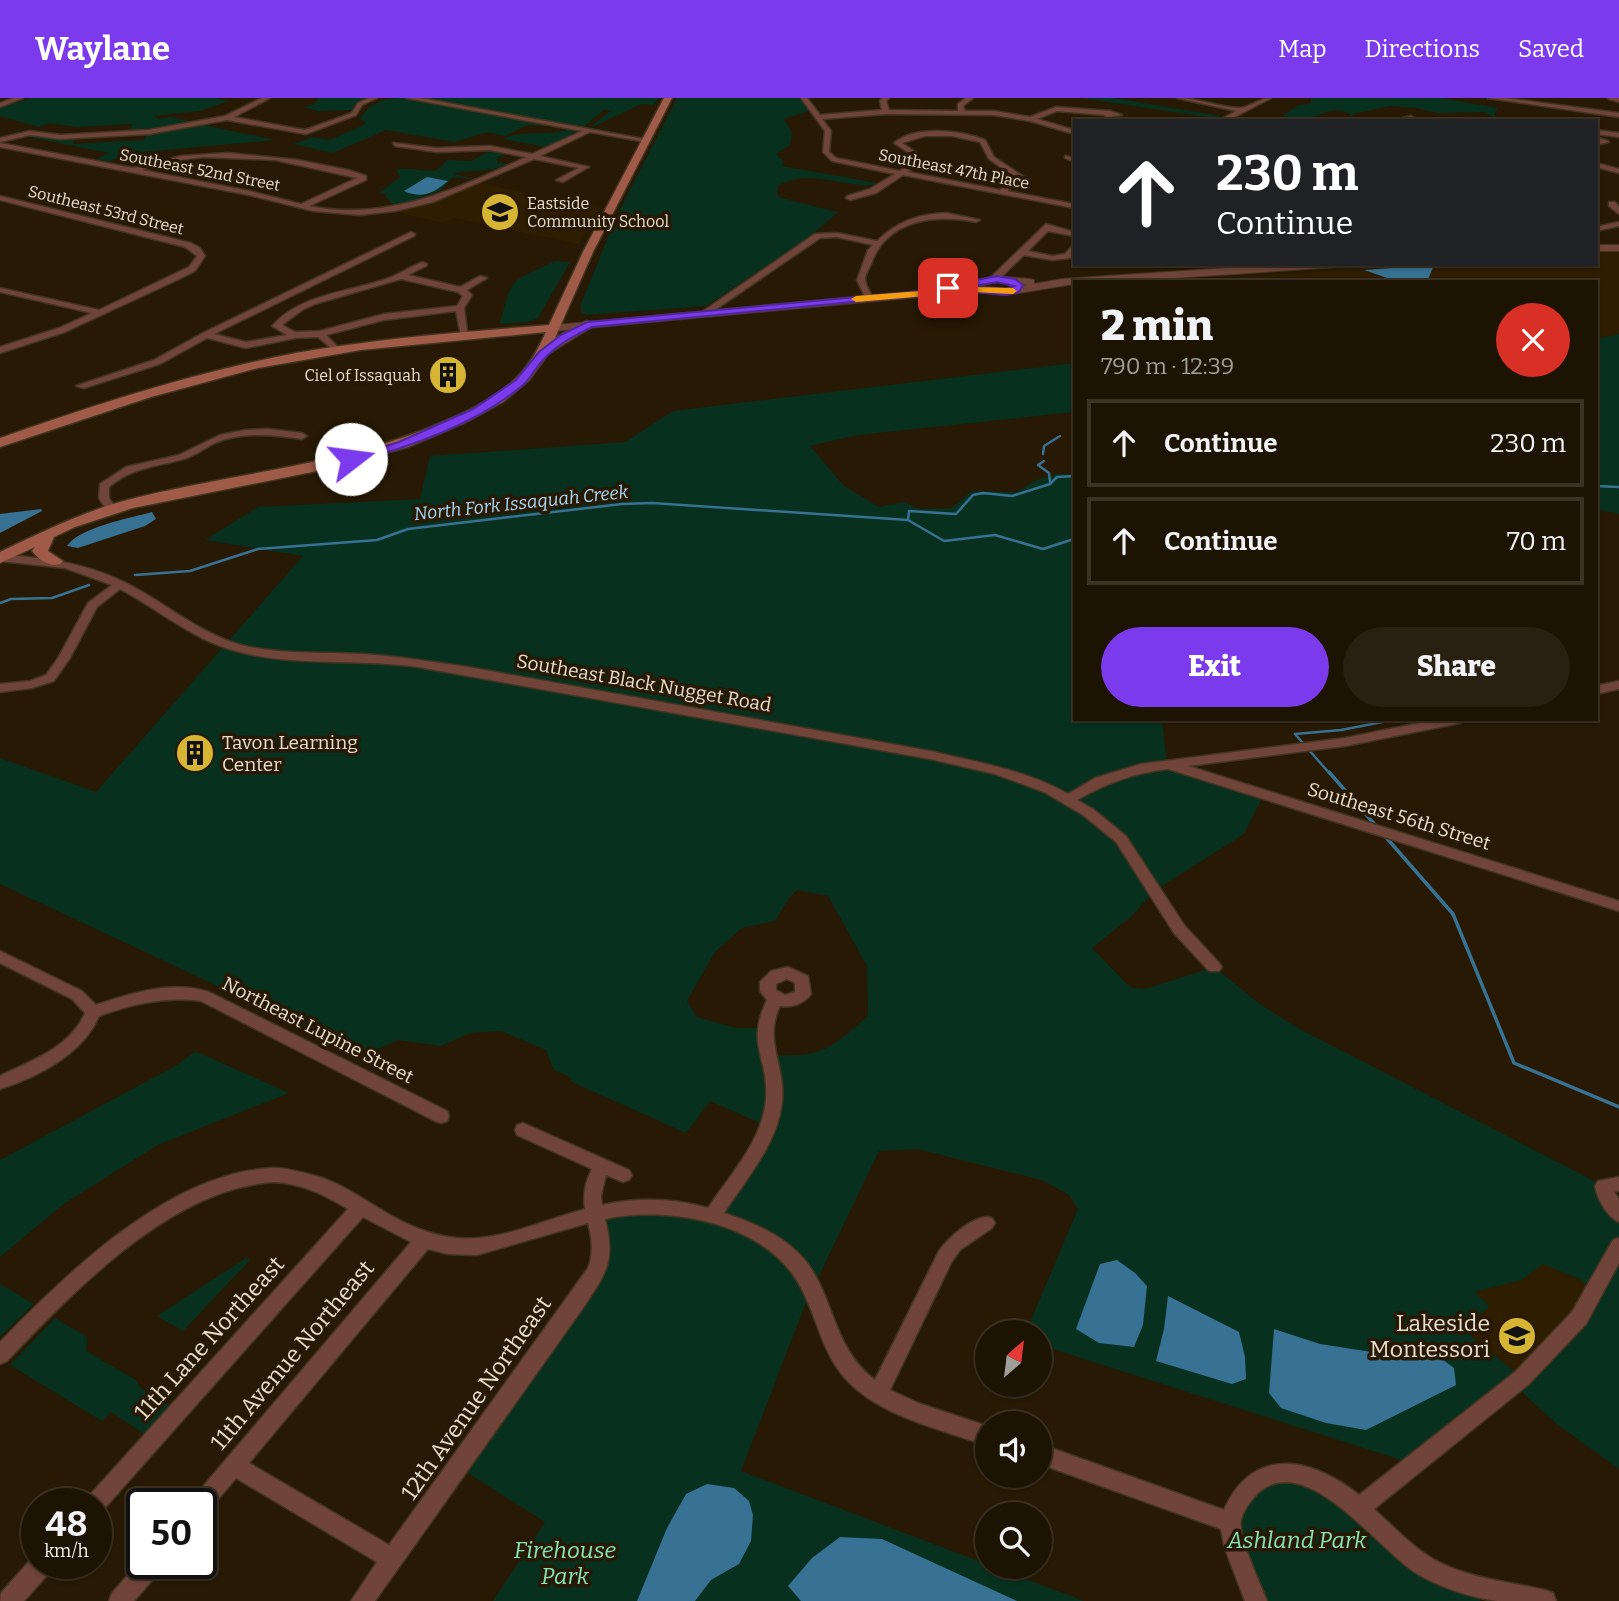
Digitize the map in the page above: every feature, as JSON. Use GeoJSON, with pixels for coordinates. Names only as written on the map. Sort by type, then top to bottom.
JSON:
{"type":"FeatureCollection","features":[{"type":"Feature","properties":{"kind":"main road"},"geometry":{"type":"LineString","coordinates":[[0,558],[49,533],[112,510],[194,490],[322,466],[403,444],[461,419],[498,399],[524,377],[542,354],[668,98]]}},
{"type":"Feature","properties":{"kind":"main road"},"geometry":{"type":"LineString","coordinates":[[507,332],[541,321],[570,293]]}},
{"type":"Feature","properties":{"kind":"main road"},"geometry":{"type":"LineString","coordinates":[[542,354],[567,335],[590,324]]}},
{"type":"Feature","properties":{"kind":"main road"},"geometry":{"type":"LineString","coordinates":[[0,443],[100,407],[192,380],[337,350],[395,342],[555,328]]}},
{"type":"Feature","properties":{"kind":"main road"},"geometry":{"type":"LineString","coordinates":[[49,533],[40,551],[55,561]]}},
{"type":"Feature","properties":{"kind":"street"},"geometry":{"type":"LineString","coordinates":[[0,105],[20,98]]}},
{"type":"Feature","properties":{"kind":"street"},"geometry":{"type":"LineString","coordinates":[[227,118],[306,132],[346,118],[374,98]]}},
{"type":"Feature","properties":{"kind":"street"},"geometry":{"type":"LineString","coordinates":[[360,107],[382,98]]}},
{"type":"Feature","properties":{"kind":"street"},"geometry":{"type":"LineString","coordinates":[[410,98],[646,140]]}},
{"type":"Feature","properties":{"kind":"street"},"geometry":{"type":"LineString","coordinates":[[804,98],[818,117],[886,112],[994,113],[1031,119],[1073,132]]}},
{"type":"Feature","properties":{"kind":"street"},"geometry":{"type":"LineString","coordinates":[[886,98],[883,102],[886,112]]}},
{"type":"Feature","properties":{"kind":"street"},"geometry":{"type":"LineString","coordinates":[[962,113],[960,105],[970,98]]}},
{"type":"Feature","properties":{"kind":"street"},"geometry":{"type":"LineString","coordinates":[[1180,98],[1240,110]]}},
{"type":"Feature","properties":{"kind":"street"},"geometry":{"type":"LineString","coordinates":[[1224,119],[1268,98]]}},
{"type":"Feature","properties":{"kind":"street"},"geometry":{"type":"LineString","coordinates":[[1491,98],[1619,115]]}},
{"type":"Feature","properties":{"kind":"street"},"geometry":{"type":"LineString","coordinates":[[1611,98],[1619,100]]}},
{"type":"Feature","properties":{"kind":"street"},"geometry":{"type":"LineString","coordinates":[[0,143],[24,133],[60,137],[149,132],[227,118],[264,99]]}},
{"type":"Feature","properties":{"kind":"street"},"geometry":{"type":"LineString","coordinates":[[1031,119],[1049,105],[1108,113]]}},
{"type":"Feature","properties":{"kind":"street","name":"Southeast 47th Place"},"geometry":{"type":"LineString","coordinates":[[818,117],[828,131],[826,147],[830,158],[1071,205]]}},
{"type":"Feature","properties":{"kind":"street"},"geometry":{"type":"LineString","coordinates":[[1061,129],[1054,135],[1073,132]]}},
{"type":"Feature","properties":{"kind":"street","name":"Southeast 52nd Street"},"geometry":{"type":"LineString","coordinates":[[0,143],[347,213],[395,209],[430,200],[587,131]]}},
{"type":"Feature","properties":{"kind":"street"},"geometry":{"type":"LineString","coordinates":[[1598,137],[1619,135]]}},
{"type":"Feature","properties":{"kind":"street"},"geometry":{"type":"LineString","coordinates":[[850,198],[870,193],[902,174],[919,160],[915,154],[899,146],[897,143],[902,136],[978,136],[986,144],[991,158],[1020,177],[1001,192]]}},
{"type":"Feature","properties":{"kind":"street"},"geometry":{"type":"LineString","coordinates":[[395,144],[437,150],[483,147],[586,167],[561,180]]}},
{"type":"Feature","properties":{"kind":"street"},"geometry":{"type":"LineString","coordinates":[[133,171],[164,160],[242,154],[283,158],[363,178],[302,206]]}},
{"type":"Feature","properties":{"kind":"street"},"geometry":{"type":"LineString","coordinates":[[1598,172],[1608,168],[1619,171]]}},
{"type":"Feature","properties":{"kind":"street","name":"Southeast 53rd Street"},"geometry":{"type":"LineString","coordinates":[[0,198],[188,245],[201,256],[196,265],[185,273],[98,312]]}},
{"type":"Feature","properties":{"kind":"street"},"geometry":{"type":"LineString","coordinates":[[1612,204],[1619,212]]}},
{"type":"Feature","properties":{"kind":"street"},"geometry":{"type":"LineString","coordinates":[[1060,211],[1071,205]]}},
{"type":"Feature","properties":{"kind":"street"},"geometry":{"type":"LineString","coordinates":[[869,298],[861,280],[877,248],[912,220],[944,214],[976,220]]}},
{"type":"Feature","properties":{"kind":"street"},"geometry":{"type":"LineString","coordinates":[[1598,229],[1619,224]]}},
{"type":"Feature","properties":{"kind":"street"},"geometry":{"type":"LineString","coordinates":[[991,284],[1004,268],[1049,228],[1073,234]]}},
{"type":"Feature","properties":{"kind":"street"},"geometry":{"type":"LineString","coordinates":[[82,386],[151,364],[270,302],[411,234]]}},
{"type":"Feature","properties":{"kind":"street"},"geometry":{"type":"LineString","coordinates":[[703,314],[815,237],[824,234],[877,248]]}},
{"type":"Feature","properties":{"kind":"street"},"geometry":{"type":"LineString","coordinates":[[1598,247],[1619,246]]}},
{"type":"Feature","properties":{"kind":"street"},"geometry":{"type":"LineString","coordinates":[[1022,252],[1064,258],[1073,248]]}},
{"type":"Feature","properties":{"kind":"street"},"geometry":{"type":"LineString","coordinates":[[294,335],[276,326],[295,310],[326,296],[379,284],[423,264]]}},
{"type":"Feature","properties":{"kind":"street"},"geometry":{"type":"LineString","coordinates":[[555,328],[991,284],[1229,266]]}},
{"type":"Feature","properties":{"kind":"street"},"geometry":{"type":"LineString","coordinates":[[1093,280],[1307,266]]}},
{"type":"Feature","properties":{"kind":"street"},"geometry":{"type":"LineString","coordinates":[[1004,268],[1004,275],[1012,283],[1073,281]]}},
{"type":"Feature","properties":{"kind":"street"},"geometry":{"type":"LineString","coordinates":[[400,276],[461,290],[468,295],[460,308],[459,336]]}},
{"type":"Feature","properties":{"kind":"street"},"geometry":{"type":"LineString","coordinates":[[461,290],[483,278]]}},
{"type":"Feature","properties":{"kind":"street"},"geometry":{"type":"LineString","coordinates":[[0,290],[98,312]]}},
{"type":"Feature","properties":{"kind":"street"},"geometry":{"type":"LineString","coordinates":[[270,302],[295,310]]}},
{"type":"Feature","properties":{"kind":"street"},"geometry":{"type":"LineString","coordinates":[[206,335],[246,345],[294,335],[320,334],[384,317],[460,308]]}},
{"type":"Feature","properties":{"kind":"street"},"geometry":{"type":"LineString","coordinates":[[0,350],[38,339],[98,312]]}},
{"type":"Feature","properties":{"kind":"street"},"geometry":{"type":"LineString","coordinates":[[320,334],[337,350]]}},
{"type":"Feature","properties":{"kind":"street"},"geometry":{"type":"LineString","coordinates":[[112,510],[104,498],[104,486],[139,465],[190,454],[211,441],[233,435],[271,432],[302,436]]}},
{"type":"Feature","properties":{"kind":"street","name":"Southeast Black Nugget Road"},"geometry":{"type":"LineString","coordinates":[[0,558],[55,561],[85,568],[120,584],[209,636],[239,648],[287,656],[396,660],[861,742],[999,771],[1069,799],[1121,839],[1135,856],[1179,929],[1214,967]]}},
{"type":"Feature","properties":{"kind":"street"},"geometry":{"type":"LineString","coordinates":[[0,688],[32,684],[50,678],[64,658],[92,605],[120,584]]}},
{"type":"Feature","properties":{"kind":"street"},"geometry":{"type":"LineString","coordinates":[[1598,690],[1619,685]]}},
{"type":"Feature","properties":{"kind":"street"},"geometry":{"type":"LineString","coordinates":[[1069,799],[1119,773],[1167,764],[1339,743],[1450,721]]}},
{"type":"Feature","properties":{"kind":"street","name":"Southeast 56th Street"},"geometry":{"type":"LineString","coordinates":[[1167,764],[1619,906]]}},
{"type":"Feature","properties":{"kind":"street"},"geometry":{"type":"LineString","coordinates":[[0,957],[76,995],[93,1012],[89,1026],[66,1048],[0,1083]]}},
{"type":"Feature","properties":{"kind":"street","name":"Northeast Lupine Street"},"geometry":{"type":"LineString","coordinates":[[93,1012],[143,995],[180,992],[204,996],[441,1116]]}},
{"type":"Feature","properties":{"kind":"street"},"geometry":{"type":"LineString","coordinates":[[712,1217],[755,1148],[773,1105],[775,1082],[762,1036],[766,1016],[775,999]]}},
{"type":"Feature","properties":{"kind":"street"},"geometry":{"type":"LineString","coordinates":[[523,1130],[623,1175]]}},
{"type":"Feature","properties":{"kind":"street","name":"12th Avenue Northeast"},"geometry":{"type":"LineString","coordinates":[[362,1601],[596,1271],[602,1247],[593,1215],[592,1186],[602,1166]]}},
{"type":"Feature","properties":{"kind":"street"},"geometry":{"type":"LineString","coordinates":[[0,1355],[49,1304],[158,1216],[213,1186],[269,1175],[312,1181],[440,1246],[471,1248],[593,1215],[638,1207],[655,1207],[712,1217],[762,1236],[792,1257],[805,1272],[813,1288],[837,1353],[853,1374],[878,1395],[975,1431]]}},
{"type":"Feature","properties":{"kind":"street"},"geometry":{"type":"LineString","coordinates":[[1619,1184],[1604,1186],[1619,1214]]}},
{"type":"Feature","properties":{"kind":"street","name":"11th Lane Northeast"},"geometry":{"type":"LineString","coordinates":[[109,1488],[361,1207]]}},
{"type":"Feature","properties":{"kind":"street"},"geometry":{"type":"LineString","coordinates":[[878,1395],[945,1257],[954,1244],[986,1223]]}},
{"type":"Feature","properties":{"kind":"street","name":"11th Avenue Northeast"},"geometry":{"type":"LineString","coordinates":[[215,1488],[424,1240]]}},
{"type":"Feature","properties":{"kind":"street"},"geometry":{"type":"LineString","coordinates":[[1359,1508],[1522,1378],[1579,1318],[1619,1246]]}},
{"type":"Feature","properties":{"kind":"street"},"geometry":{"type":"LineString","coordinates":[[1052,1458],[1230,1522]]}},
{"type":"Feature","properties":{"kind":"street"},"geometry":{"type":"LineString","coordinates":[[234,1465],[392,1559]]}},
{"type":"Feature","properties":{"kind":"street"},"geometry":{"type":"LineString","coordinates":[[1255,1601],[1235,1546],[1230,1522],[1245,1490],[1262,1477],[1297,1474],[1334,1490],[1359,1508],[1399,1547],[1426,1566],[1447,1576],[1545,1601]]}},
{"type":"Feature","properties":{"kind":"street"},"geometry":{"type":"LineString","coordinates":[[9,1601],[29,1579]]}},
{"type":"Feature","properties":{"kind":"street"},"geometry":{"type":"LineString","coordinates":[[120,1601],[139,1579]]}},
{"type":"Feature","properties":{"kind":"shaded area","name":"Eastside Community School"},"geometry":{"type":"Polygon","coordinates":[[[480,183],[601,208],[578,244],[454,218],[443,223],[404,214],[399,210],[432,203],[480,183]]]}},
{"type":"Feature","properties":{"kind":"shaded area"},"geometry":{"type":"Polygon","coordinates":[[[1619,251],[1619,334],[1598,339],[1598,280],[1241,280],[1244,277],[1390,266],[1598,266],[1598,252],[1619,251]]]}},
{"type":"Feature","properties":{"kind":"shaded area","name":"Lakeside Montessori"},"geometry":{"type":"Polygon","coordinates":[[[1543,1264],[1579,1279],[1595,1291],[1522,1378],[1451,1319],[1473,1292],[1522,1280],[1543,1264]]]}},
{"type":"Feature","properties":{"kind":"green space"},"geometry":{"type":"Polygon","coordinates":[[[31,98],[216,98],[229,101],[200,111],[154,116],[159,119],[172,117],[191,122],[130,131],[132,124],[77,127],[49,123],[38,127],[0,116],[0,108],[31,98]]]}},
{"type":"Feature","properties":{"kind":"green space"},"geometry":{"type":"Polygon","coordinates":[[[316,98],[369,98],[356,104],[352,110],[318,111],[302,107],[313,105],[319,99],[316,98]]]}},
{"type":"Feature","properties":{"kind":"green space"},"geometry":{"type":"Polygon","coordinates":[[[400,98],[548,126],[527,125],[505,136],[488,132],[454,142],[386,130],[333,153],[293,144],[313,137],[329,140],[362,126],[366,123],[360,119],[372,106],[400,98]]]}},
{"type":"Feature","properties":{"kind":"green space"},"geometry":{"type":"Polygon","coordinates":[[[421,98],[659,98],[653,105],[642,104],[588,129],[610,111],[605,109],[582,128],[421,98]]]}},
{"type":"Feature","properties":{"kind":"green space"},"geometry":{"type":"Polygon","coordinates":[[[677,98],[799,98],[809,111],[784,119],[792,132],[790,145],[776,154],[783,160],[782,166],[877,183],[860,185],[805,178],[778,186],[777,194],[781,198],[838,212],[808,238],[706,306],[586,315],[581,312],[581,304],[616,217],[677,98]]]}},
{"type":"Feature","properties":{"kind":"green space"},"geometry":{"type":"Polygon","coordinates":[[[1081,98],[1114,98],[1221,116],[1214,118],[1081,98]]]}},
{"type":"Feature","properties":{"kind":"green space"},"geometry":{"type":"Polygon","coordinates":[[[1311,98],[1441,98],[1498,108],[1494,114],[1497,119],[1484,112],[1437,113],[1391,106],[1353,114],[1350,119],[1347,119],[1350,114],[1339,110],[1310,119],[1284,119],[1284,115],[1297,106],[1311,103],[1311,98]]]}},
{"type":"Feature","properties":{"kind":"green space"},"geometry":{"type":"Polygon","coordinates":[[[198,124],[275,140],[132,153],[107,162],[96,159],[109,153],[24,136],[75,138],[73,144],[144,140],[148,133],[198,124]]]}},
{"type":"Feature","properties":{"kind":"green space"},"geometry":{"type":"Polygon","coordinates":[[[568,130],[576,132],[546,147],[503,139],[519,134],[568,130]]]}},
{"type":"Feature","properties":{"kind":"green space"},"geometry":{"type":"Polygon","coordinates":[[[490,151],[505,154],[498,158],[497,163],[510,164],[458,172],[454,174],[473,179],[453,177],[440,191],[395,206],[385,196],[387,194],[379,193],[400,177],[396,170],[436,170],[448,160],[471,161],[490,151]]]}},
{"type":"Feature","properties":{"kind":"green space"},"geometry":{"type":"Polygon","coordinates":[[[555,261],[570,262],[538,318],[528,322],[500,324],[507,296],[516,282],[555,261]]]}},
{"type":"Feature","properties":{"kind":"green space"},"geometry":{"type":"Polygon","coordinates":[[[1619,334],[1619,514],[1598,509],[1598,339],[1619,334]]]}},
{"type":"Feature","properties":{"kind":"green space","name":"Firehouse Park"},"geometry":{"type":"Polygon","coordinates":[[[1073,363],[1073,412],[858,435],[810,446],[844,486],[879,507],[904,502],[919,509],[952,508],[972,491],[1017,492],[1036,480],[1057,474],[1073,474],[1073,721],[1162,721],[1167,764],[1264,794],[1244,834],[1154,891],[1133,915],[1092,948],[1130,987],[1145,989],[1214,967],[1261,1005],[1298,1028],[1604,1186],[1619,1215],[1619,1469],[1558,1425],[1515,1386],[1414,1464],[1052,1349],[1052,1320],[1031,1320],[1078,1209],[1069,1195],[1042,1180],[917,1149],[879,1151],[805,1305],[741,1471],[975,1560],[975,1579],[1026,1579],[1084,1601],[493,1601],[545,1522],[457,1466],[596,1271],[593,1215],[619,1209],[712,1217],[767,1126],[710,1101],[686,1133],[572,1082],[570,1077],[554,1070],[546,1050],[501,1031],[470,1033],[441,1046],[398,1040],[365,1055],[0,884],[0,758],[96,792],[303,556],[205,540],[258,507],[420,499],[430,456],[625,442],[673,411],[1073,363]],[[797,890],[775,921],[742,928],[715,952],[687,1001],[697,1017],[735,1028],[762,1028],[768,1055],[813,1053],[833,1044],[868,1016],[867,966],[828,896],[797,890]],[[1543,1264],[1522,1280],[1474,1292],[1490,1306],[1463,1329],[1522,1378],[1595,1291],[1579,1279],[1543,1264]]]}},
{"type":"Feature","properties":{"kind":"green space"},"geometry":{"type":"Polygon","coordinates":[[[195,1051],[289,1093],[158,1145],[65,1203],[0,1257],[0,1160],[179,1064],[195,1051]]]}},
{"type":"Feature","properties":{"kind":"green space"},"geometry":{"type":"Polygon","coordinates":[[[246,1258],[250,1260],[183,1331],[157,1316],[246,1258]]]}},
{"type":"Feature","properties":{"kind":"green space"},"geometry":{"type":"Polygon","coordinates":[[[0,1284],[34,1304],[0,1337],[0,1284]]]}},
{"type":"Feature","properties":{"kind":"green space"},"geometry":{"type":"Polygon","coordinates":[[[55,1318],[87,1337],[86,1351],[136,1380],[139,1387],[175,1408],[149,1437],[111,1412],[102,1421],[10,1365],[55,1318]]]}},
{"type":"Feature","properties":{"kind":"green space","name":"Ashland Park"},"geometry":{"type":"Polygon","coordinates":[[[1297,1474],[1399,1547],[1478,1584],[1480,1601],[1256,1601],[1242,1567],[1237,1503],[1245,1490],[1297,1474]]]}},
{"type":"Feature","properties":{"kind":"water"},"geometry":{"type":"Polygon","coordinates":[[[427,177],[448,181],[428,194],[404,191],[427,177]]]}},
{"type":"Feature","properties":{"kind":"water"},"geometry":{"type":"Polygon","coordinates":[[[1434,266],[1428,280],[1390,279],[1364,270],[1434,266]]]}},
{"type":"Feature","properties":{"kind":"water"},"geometry":{"type":"Polygon","coordinates":[[[42,511],[0,533],[0,514],[42,511]]]}},
{"type":"Feature","properties":{"kind":"water"},"geometry":{"type":"Polygon","coordinates":[[[152,512],[156,519],[145,526],[78,548],[67,546],[73,539],[94,528],[152,512]]]}},
{"type":"Feature","properties":{"kind":"water"},"geometry":{"type":"Polygon","coordinates":[[[1117,1260],[1147,1286],[1143,1325],[1134,1347],[1099,1343],[1076,1329],[1100,1264],[1117,1260]]]}},
{"type":"Feature","properties":{"kind":"water"},"geometry":{"type":"Polygon","coordinates":[[[1168,1296],[1239,1332],[1245,1357],[1246,1379],[1232,1384],[1156,1361],[1168,1296]]]}},
{"type":"Feature","properties":{"kind":"water"},"geometry":{"type":"Polygon","coordinates":[[[1274,1329],[1320,1344],[1385,1354],[1438,1356],[1454,1368],[1456,1385],[1366,1430],[1326,1423],[1281,1408],[1269,1393],[1274,1329]]]}},
{"type":"Feature","properties":{"kind":"water"},"geometry":{"type":"Polygon","coordinates":[[[707,1484],[734,1488],[749,1501],[753,1515],[751,1541],[739,1564],[711,1580],[695,1601],[637,1601],[667,1528],[686,1494],[707,1484]]]}},
{"type":"Feature","properties":{"kind":"water"},"geometry":{"type":"Polygon","coordinates":[[[840,1537],[882,1539],[1017,1601],[801,1601],[788,1586],[812,1558],[840,1537]]]}},
{"type":"Feature","properties":{"kind":"waterway"},"geometry":{"type":"LineString","coordinates":[[1043,454],[1044,446],[1060,436]]}},
{"type":"Feature","properties":{"kind":"waterway"},"geometry":{"type":"LineString","coordinates":[[1044,461],[1038,465],[1049,473],[1050,482]]}},
{"type":"Feature","properties":{"kind":"waterway"},"geometry":{"type":"LineString","coordinates":[[908,520],[909,511],[956,514],[973,495],[983,493],[1012,496],[1050,484],[1057,477],[1073,476]]}},
{"type":"Feature","properties":{"kind":"waterway","name":"North Fork Issaquah Creek"},"geometry":{"type":"LineString","coordinates":[[1598,486],[1619,487]]}},
{"type":"Feature","properties":{"kind":"waterway","name":"North Fork Issaquah Creek"},"geometry":{"type":"LineString","coordinates":[[135,575],[190,571],[258,549],[377,540],[408,529],[622,504],[652,503],[908,520]]}},
{"type":"Feature","properties":{"kind":"waterway","name":"North Fork Issaquah Creek"},"geometry":{"type":"LineString","coordinates":[[908,520],[944,541],[995,535],[1043,549],[1073,539]]}},
{"type":"Feature","properties":{"kind":"waterway","name":"North Fork Issaquah Creek"},"geometry":{"type":"LineString","coordinates":[[0,603],[11,599],[52,598],[89,585]]}},
{"type":"Feature","properties":{"kind":"waterway"},"geometry":{"type":"LineString","coordinates":[[1330,774],[1295,734],[1341,730],[1388,721]]}},
{"type":"Feature","properties":{"kind":"waterway"},"geometry":{"type":"LineString","coordinates":[[1329,772],[1377,827]]}},
{"type":"Feature","properties":{"kind":"waterway"},"geometry":{"type":"LineString","coordinates":[[1384,835],[1453,914],[1514,1063],[1619,1107]]}},
{"type":"Feature","properties":{"kind":"slow traffic"},"geometry":{"type":"LineString","coordinates":[[856,299],[973,289],[1013,291]]}},
{"type":"Feature","properties":{"kind":"place","name":"Eastside Community School"},"geometry":{"type":"Point","coordinates":[500,212]}},
{"type":"Feature","properties":{"kind":"place","name":"Ciel of Issaquah"},"geometry":{"type":"Point","coordinates":[448,375]}},
{"type":"Feature","properties":{"kind":"place","name":"Tavon Learning Center"},"geometry":{"type":"Point","coordinates":[195,753]}},
{"type":"Feature","properties":{"kind":"place","name":"Lakeside Montessori"},"geometry":{"type":"Point","coordinates":[1517,1336]}},
{"type":"Feature","properties":{"kind":"route"},"geometry":{"type":"LineString","coordinates":[[351,459],[433,433],[477,411],[520,382],[542,354],[564,337],[590,324],[973,289],[1006,292],[1016,290],[1019,285],[1007,279],[997,279],[948,288]]}}]}
